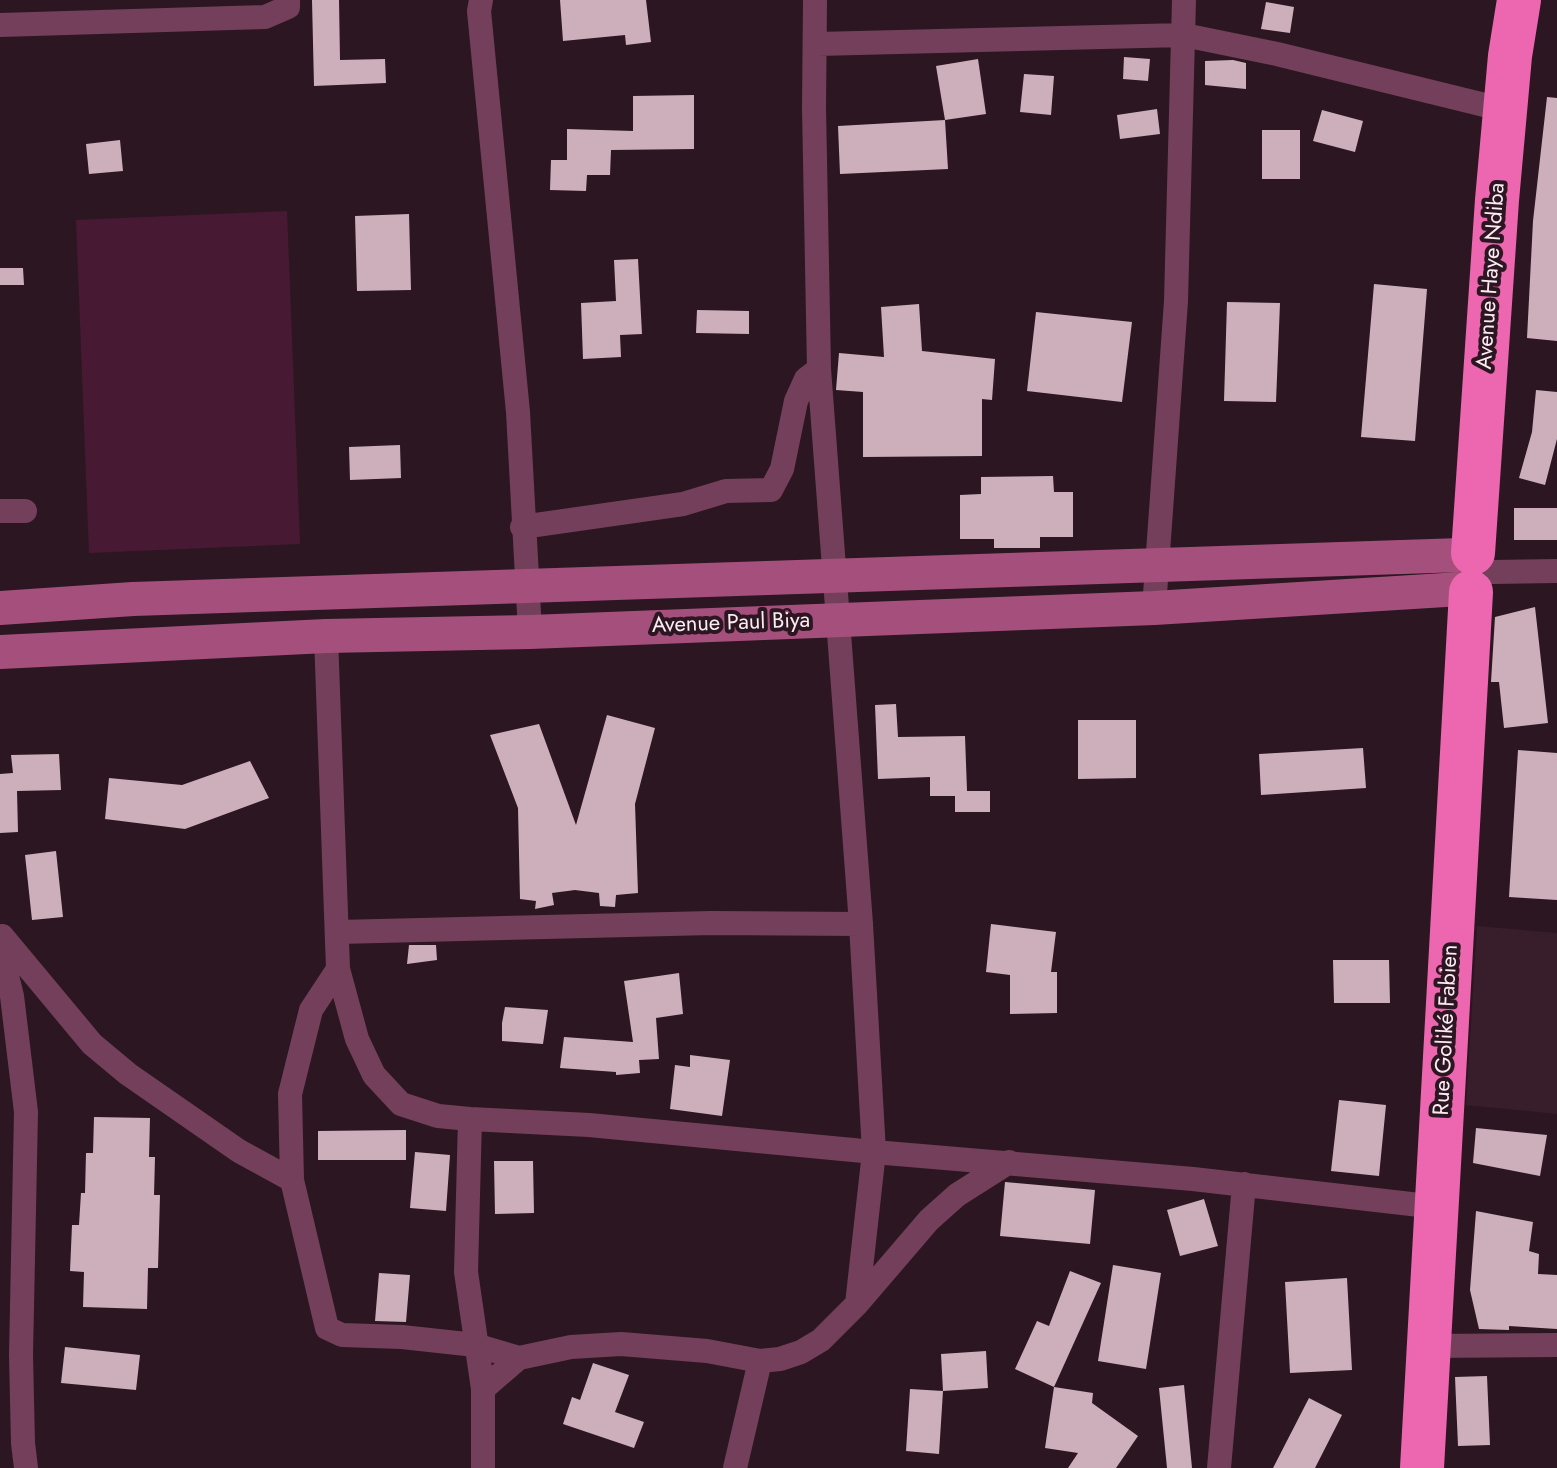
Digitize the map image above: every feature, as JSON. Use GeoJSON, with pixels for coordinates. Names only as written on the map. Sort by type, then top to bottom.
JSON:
{"type":"FeatureCollection","features":[{"type":"Feature","properties":{"kind":"highway","name":"Avenue Haye Ndiba"},"geometry":{"type":"LineString","coordinates":[[1472,572],[1505,110],[1519,0]]}},
{"type":"Feature","properties":{"kind":"highway","name":"Rue Goliké Fabien"},"geometry":{"type":"LineString","coordinates":[[1422,1468],[1472,572]]}},
{"type":"Feature","properties":{"kind":"street"},"geometry":{"type":"LineString","coordinates":[[0,25],[265,17],[288,7],[288,0]]}},
{"type":"Feature","properties":{"kind":"street"},"geometry":{"type":"LineString","coordinates":[[481,0],[479,11],[518,412],[530,632]]}},
{"type":"Feature","properties":{"kind":"street"},"geometry":{"type":"LineString","coordinates":[[815,0],[819,369],[861,924],[874,1152],[857,1304]]}},
{"type":"Feature","properties":{"kind":"street"},"geometry":{"type":"LineString","coordinates":[[1154,608],[1176,301],[1184,0]]}},
{"type":"Feature","properties":{"kind":"street"},"geometry":{"type":"LineString","coordinates":[[817,44],[1184,35],[1277,54],[1505,110]]}},
{"type":"Feature","properties":{"kind":"street"},"geometry":{"type":"LineString","coordinates":[[522,527],[683,504],[726,491],[771,490],[782,469],[796,401],[806,379],[819,369]]}},
{"type":"Feature","properties":{"kind":"street"},"geometry":{"type":"LineString","coordinates":[[0,511],[25,511]]}},
{"type":"Feature","properties":{"kind":"street"},"geometry":{"type":"LineString","coordinates":[[0,608],[133,599],[1155,566],[1557,571]]}},
{"type":"Feature","properties":{"kind":"street","name":"Avenue Paul Biya"},"geometry":{"type":"LineString","coordinates":[[0,652],[326,636],[530,632],[1154,608],[1472,572]]}},
{"type":"Feature","properties":{"kind":"street"},"geometry":{"type":"LineString","coordinates":[[326,636],[338,969],[357,1039],[374,1075],[401,1104],[438,1116],[589,1125],[1009,1162],[1244,1184],[1437,1207]]}},
{"type":"Feature","properties":{"kind":"street"},"geometry":{"type":"LineString","coordinates":[[338,932],[670,923],[861,924]]}},
{"type":"Feature","properties":{"kind":"street"},"geometry":{"type":"LineString","coordinates":[[0,935],[92,1044],[128,1074],[239,1151],[292,1180]]}},
{"type":"Feature","properties":{"kind":"street"},"geometry":{"type":"LineString","coordinates":[[0,947],[12,996],[26,1112],[11,1355],[26,1468]]}},
{"type":"Feature","properties":{"kind":"street"},"geometry":{"type":"LineString","coordinates":[[338,969],[311,1010],[290,1094],[292,1180],[327,1328],[342,1335],[402,1337],[475,1345],[519,1358],[571,1347],[621,1344],[707,1351],[760,1361],[780,1359],[801,1352],[821,1340],[857,1304],[929,1220],[957,1195],[1009,1162]]}},
{"type":"Feature","properties":{"kind":"street"},"geometry":{"type":"LineString","coordinates":[[470,1119],[466,1272],[483,1389],[483,1468]]}},
{"type":"Feature","properties":{"kind":"street"},"geometry":{"type":"LineString","coordinates":[[1219,1468],[1244,1184]]}},
{"type":"Feature","properties":{"kind":"street"},"geometry":{"type":"LineString","coordinates":[[1429,1346],[1557,1345]]}},
{"type":"Feature","properties":{"kind":"street"},"geometry":{"type":"LineString","coordinates":[[483,1389],[519,1358]]}},
{"type":"Feature","properties":{"kind":"street"},"geometry":{"type":"LineString","coordinates":[[735,1468],[760,1361]]}},
{"type":"Feature","properties":{"kind":"shaded area"},"geometry":{"type":"Polygon","coordinates":[[[287,211],[300,544],[89,553],[76,220],[287,211]]]}},
{"type":"Feature","properties":{"kind":"shaded area"},"geometry":{"type":"Polygon","coordinates":[[[1477,926],[1557,933],[1557,1114],[1466,1105],[1477,926]]]}},
{"type":"Feature","properties":{"kind":"building"},"geometry":{"type":"Polygon","coordinates":[[[312,0],[339,0],[340,60],[385,59],[386,83],[314,86],[312,0]]]}},
{"type":"Feature","properties":{"kind":"building"},"geometry":{"type":"Polygon","coordinates":[[[560,0],[646,0],[651,42],[626,45],[625,35],[563,41],[560,0]]]}},
{"type":"Feature","properties":{"kind":"building"},"geometry":{"type":"Polygon","coordinates":[[[1266,2],[1294,7],[1290,33],[1261,29],[1266,2]]]}},
{"type":"Feature","properties":{"kind":"building"},"geometry":{"type":"Polygon","coordinates":[[[1124,57],[1150,59],[1148,81],[1123,79],[1124,57]]]}},
{"type":"Feature","properties":{"kind":"building"},"geometry":{"type":"Polygon","coordinates":[[[978,59],[986,114],[945,120],[936,66],[978,59]]]}},
{"type":"Feature","properties":{"kind":"building"},"geometry":{"type":"Polygon","coordinates":[[[1205,61],[1246,63],[1246,89],[1205,85],[1205,61]]]}},
{"type":"Feature","properties":{"kind":"building"},"geometry":{"type":"Polygon","coordinates":[[[1024,74],[1054,76],[1051,115],[1020,112],[1024,74]]]}},
{"type":"Feature","properties":{"kind":"building"},"geometry":{"type":"Polygon","coordinates":[[[694,95],[694,149],[611,150],[610,175],[587,175],[586,191],[550,190],[551,160],[567,160],[567,129],[633,131],[633,96],[694,95]]]}},
{"type":"Feature","properties":{"kind":"building"},"geometry":{"type":"Polygon","coordinates":[[[1547,97],[1557,98],[1557,341],[1527,338],[1533,221],[1547,97]]]}},
{"type":"Feature","properties":{"kind":"building"},"geometry":{"type":"Polygon","coordinates":[[[1157,109],[1160,134],[1120,139],[1117,115],[1157,109]]]}},
{"type":"Feature","properties":{"kind":"building"},"geometry":{"type":"Polygon","coordinates":[[[1322,110],[1363,121],[1355,152],[1313,141],[1322,110]]]}},
{"type":"Feature","properties":{"kind":"building"},"geometry":{"type":"Polygon","coordinates":[[[945,120],[948,169],[840,174],[838,126],[945,120]]]}},
{"type":"Feature","properties":{"kind":"building"},"geometry":{"type":"Polygon","coordinates":[[[1262,130],[1300,130],[1300,179],[1262,179],[1262,130]]]}},
{"type":"Feature","properties":{"kind":"building"},"geometry":{"type":"Polygon","coordinates":[[[120,140],[123,171],[89,174],[86,144],[120,140]]]}},
{"type":"Feature","properties":{"kind":"building"},"geometry":{"type":"Polygon","coordinates":[[[409,214],[411,290],[357,291],[355,216],[409,214]]]}},
{"type":"Feature","properties":{"kind":"building"},"geometry":{"type":"Polygon","coordinates":[[[638,259],[642,334],[620,335],[621,357],[583,359],[581,303],[616,301],[614,260],[638,259]]]}},
{"type":"Feature","properties":{"kind":"building"},"geometry":{"type":"Polygon","coordinates":[[[0,268],[23,268],[24,285],[0,285],[0,268]]]}},
{"type":"Feature","properties":{"kind":"building"},"geometry":{"type":"Polygon","coordinates":[[[1374,284],[1427,289],[1415,441],[1361,437],[1374,284]]]}},
{"type":"Feature","properties":{"kind":"building"},"geometry":{"type":"Polygon","coordinates":[[[1227,302],[1280,303],[1276,402],[1224,401],[1227,302]]]}},
{"type":"Feature","properties":{"kind":"building"},"geometry":{"type":"Polygon","coordinates":[[[919,304],[922,351],[995,359],[992,400],[982,399],[982,456],[863,457],[863,392],[836,390],[839,353],[884,357],[881,307],[919,304]]]}},
{"type":"Feature","properties":{"kind":"building"},"geometry":{"type":"Polygon","coordinates":[[[697,310],[749,311],[749,334],[696,333],[697,310]]]}},
{"type":"Feature","properties":{"kind":"building"},"geometry":{"type":"Polygon","coordinates":[[[1036,312],[1132,322],[1122,402],[1027,391],[1036,312]]]}},
{"type":"Feature","properties":{"kind":"building"},"geometry":{"type":"Polygon","coordinates":[[[1536,390],[1557,392],[1557,439],[1545,485],[1519,478],[1532,432],[1536,390]]]}},
{"type":"Feature","properties":{"kind":"building"},"geometry":{"type":"Polygon","coordinates":[[[400,445],[401,478],[350,480],[349,447],[400,445]]]}},
{"type":"Feature","properties":{"kind":"building"},"geometry":{"type":"Polygon","coordinates":[[[1053,476],[1054,492],[1073,492],[1073,537],[1040,537],[1040,548],[994,548],[994,539],[960,539],[960,495],[981,494],[981,477],[1053,476]]]}},
{"type":"Feature","properties":{"kind":"building"},"geometry":{"type":"Polygon","coordinates":[[[1514,508],[1557,508],[1557,540],[1514,540],[1514,508]]]}},
{"type":"Feature","properties":{"kind":"building"},"geometry":{"type":"Polygon","coordinates":[[[1535,607],[1548,723],[1504,728],[1499,682],[1491,682],[1495,617],[1535,607]]]}},
{"type":"Feature","properties":{"kind":"building"},"geometry":{"type":"Polygon","coordinates":[[[896,704],[898,737],[965,736],[967,791],[990,791],[990,812],[955,812],[955,796],[930,796],[930,777],[878,779],[875,705],[896,704]]]}},
{"type":"Feature","properties":{"kind":"building"},"geometry":{"type":"Polygon","coordinates":[[[607,715],[655,728],[635,804],[638,893],[616,895],[615,907],[600,906],[599,893],[575,890],[552,893],[554,905],[535,909],[536,901],[520,899],[518,808],[490,735],[539,724],[576,825],[607,715]]]}},
{"type":"Feature","properties":{"kind":"building"},"geometry":{"type":"Polygon","coordinates":[[[1078,720],[1136,720],[1136,778],[1078,779],[1078,720]]]}},
{"type":"Feature","properties":{"kind":"building"},"geometry":{"type":"Polygon","coordinates":[[[1363,748],[1366,788],[1261,795],[1259,754],[1363,748]]]}},
{"type":"Feature","properties":{"kind":"building"},"geometry":{"type":"Polygon","coordinates":[[[1518,750],[1557,753],[1557,900],[1509,897],[1518,750]]]}},
{"type":"Feature","properties":{"kind":"building"},"geometry":{"type":"Polygon","coordinates":[[[59,754],[61,790],[17,791],[18,832],[0,833],[0,774],[13,773],[11,755],[59,754]]]}},
{"type":"Feature","properties":{"kind":"building"},"geometry":{"type":"Polygon","coordinates":[[[250,761],[269,798],[185,829],[105,819],[109,778],[182,785],[250,761]]]}},
{"type":"Feature","properties":{"kind":"building"},"geometry":{"type":"Polygon","coordinates":[[[56,851],[63,917],[32,920],[25,855],[56,851]]]}},
{"type":"Feature","properties":{"kind":"building"},"geometry":{"type":"Polygon","coordinates":[[[991,924],[1056,932],[1051,972],[1057,972],[1057,1013],[1010,1014],[1010,975],[986,972],[991,924]]]}},
{"type":"Feature","properties":{"kind":"building"},"geometry":{"type":"Polygon","coordinates":[[[409,945],[436,945],[437,960],[407,964],[409,945]]]}},
{"type":"Feature","properties":{"kind":"building"},"geometry":{"type":"Polygon","coordinates":[[[1333,960],[1389,960],[1390,1003],[1334,1003],[1333,960]]]}},
{"type":"Feature","properties":{"kind":"building"},"geometry":{"type":"Polygon","coordinates":[[[679,973],[683,1014],[656,1018],[659,1059],[639,1060],[640,1073],[616,1075],[616,1072],[560,1068],[564,1037],[633,1042],[624,981],[679,973]]]}},
{"type":"Feature","properties":{"kind":"building"},"geometry":{"type":"Polygon","coordinates":[[[505,1007],[548,1010],[543,1044],[502,1041],[505,1007]]]}},
{"type":"Feature","properties":{"kind":"building"},"geometry":{"type":"Polygon","coordinates":[[[690,1055],[730,1060],[722,1116],[670,1109],[675,1065],[690,1067],[690,1055]]]}},
{"type":"Feature","properties":{"kind":"building"},"geometry":{"type":"Polygon","coordinates":[[[1339,1100],[1386,1105],[1379,1176],[1331,1171],[1339,1100]]]}},
{"type":"Feature","properties":{"kind":"building"},"geometry":{"type":"Polygon","coordinates":[[[94,1117],[150,1118],[149,1157],[155,1157],[154,1195],[160,1195],[158,1268],[148,1268],[147,1309],[83,1307],[84,1272],[70,1271],[72,1225],[79,1225],[81,1193],[85,1193],[86,1153],[93,1153],[94,1117]]]}},
{"type":"Feature","properties":{"kind":"building"},"geometry":{"type":"Polygon","coordinates":[[[1476,1128],[1547,1135],[1540,1176],[1473,1163],[1476,1128]]]}},
{"type":"Feature","properties":{"kind":"building"},"geometry":{"type":"Polygon","coordinates":[[[406,1130],[406,1160],[318,1160],[318,1131],[406,1130]]]}},
{"type":"Feature","properties":{"kind":"building"},"geometry":{"type":"Polygon","coordinates":[[[415,1152],[450,1155],[446,1211],[410,1208],[415,1152]]]}},
{"type":"Feature","properties":{"kind":"building"},"geometry":{"type":"Polygon","coordinates":[[[494,1161],[533,1161],[534,1213],[495,1214],[494,1161]]]}},
{"type":"Feature","properties":{"kind":"building"},"geometry":{"type":"Polygon","coordinates":[[[1005,1182],[1095,1190],[1090,1244],[1000,1236],[1005,1182]]]}},
{"type":"Feature","properties":{"kind":"building"},"geometry":{"type":"Polygon","coordinates":[[[1204,1199],[1218,1246],[1180,1256],[1167,1210],[1204,1199]]]}},
{"type":"Feature","properties":{"kind":"building"},"geometry":{"type":"Polygon","coordinates":[[[1476,1211],[1533,1222],[1529,1251],[1539,1254],[1538,1274],[1557,1275],[1557,1329],[1509,1326],[1509,1330],[1479,1329],[1470,1290],[1476,1211]]]}},
{"type":"Feature","properties":{"kind":"building"},"geometry":{"type":"Polygon","coordinates":[[[1113,1265],[1161,1273],[1146,1369],[1098,1361],[1113,1265]]]}},
{"type":"Feature","properties":{"kind":"building"},"geometry":{"type":"Polygon","coordinates":[[[1070,1271],[1101,1283],[1054,1387],[1015,1369],[1037,1321],[1049,1326],[1070,1271]]]}},
{"type":"Feature","properties":{"kind":"building"},"geometry":{"type":"Polygon","coordinates":[[[379,1273],[410,1275],[406,1322],[375,1321],[379,1273]]]}},
{"type":"Feature","properties":{"kind":"building"},"geometry":{"type":"Polygon","coordinates":[[[1347,1278],[1352,1370],[1290,1373],[1285,1282],[1347,1278]]]}},
{"type":"Feature","properties":{"kind":"building"},"geometry":{"type":"Polygon","coordinates":[[[65,1347],[140,1355],[136,1390],[61,1383],[65,1347]]]}},
{"type":"Feature","properties":{"kind":"building"},"geometry":{"type":"Polygon","coordinates":[[[986,1351],[988,1388],[943,1391],[941,1354],[986,1351]]]}},
{"type":"Feature","properties":{"kind":"building"},"geometry":{"type":"Polygon","coordinates":[[[593,1363],[629,1375],[615,1412],[644,1422],[634,1448],[563,1424],[572,1397],[580,1400],[593,1363]]]}},
{"type":"Feature","properties":{"kind":"building"},"geometry":{"type":"Polygon","coordinates":[[[1487,1376],[1490,1445],[1458,1446],[1455,1377],[1487,1376]]]}},
{"type":"Feature","properties":{"kind":"building"},"geometry":{"type":"Polygon","coordinates":[[[1184,1385],[1192,1468],[1167,1468],[1159,1388],[1184,1385]]]}},
{"type":"Feature","properties":{"kind":"building"},"geometry":{"type":"Polygon","coordinates":[[[1054,1387],[1093,1393],[1092,1403],[1138,1436],[1116,1468],[1068,1468],[1078,1453],[1045,1448],[1054,1387]]]}},
{"type":"Feature","properties":{"kind":"building"},"geometry":{"type":"Polygon","coordinates":[[[910,1389],[943,1391],[939,1454],[906,1451],[910,1389]]]}},
{"type":"Feature","properties":{"kind":"building"},"geometry":{"type":"Polygon","coordinates":[[[1309,1398],[1342,1415],[1315,1468],[1273,1468],[1309,1398]]]}}]}
